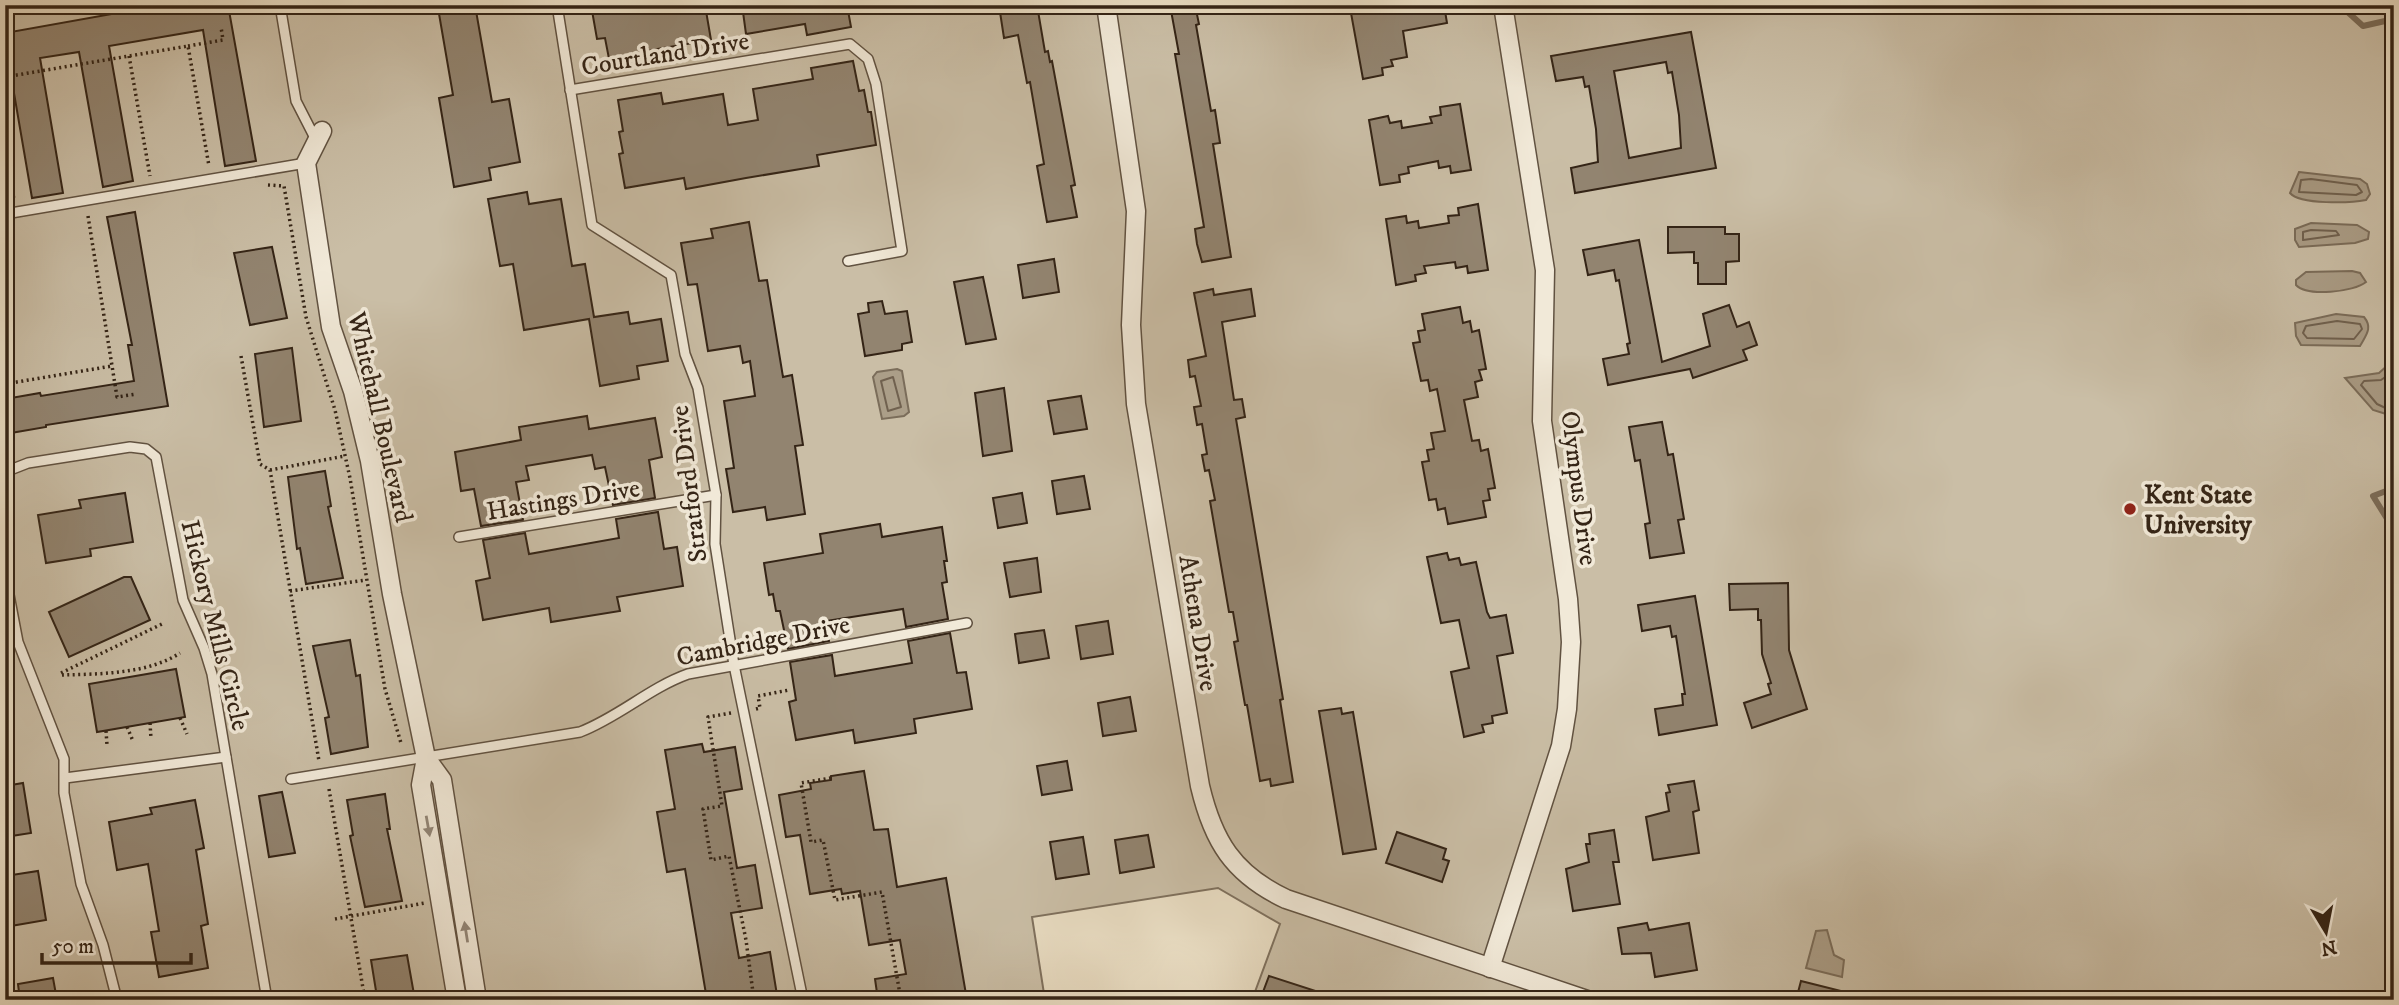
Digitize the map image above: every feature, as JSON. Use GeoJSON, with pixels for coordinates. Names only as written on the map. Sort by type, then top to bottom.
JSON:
{"type":"FeatureCollection","features":[{"type":"Feature","properties":{"kind":"street","name":"Athena Drive"},"geometry":{"type":"LineString","coordinates":[[1106,5],[1135,201],[1137,234],[1131,325],[1136,404],[1200,786],[1214,834],[1234,862],[1271,892],[1587,1000]]}},
{"type":"Feature","properties":{"kind":"street","name":"Olympus Drive"},"geometry":{"type":"LineString","coordinates":[[1490,968],[1561,746],[1570,686],[1571,642],[1568,599],[1542,421],[1546,303],[1543,246],[1503,5]]}},
{"type":"Feature","properties":{"kind":"street"},"geometry":{"type":"LineString","coordinates":[[306,163],[320,136]]}},
{"type":"Feature","properties":{"kind":"street","name":"Whitehall Boulevard"},"geometry":{"type":"LineString","coordinates":[[306,163],[331,327],[353,391],[370,461],[392,594],[426,758],[421,785],[457,1000]]}},
{"type":"Feature","properties":{"kind":"street","name":"Whitehall Boulevard"},"geometry":{"type":"LineString","coordinates":[[426,758],[442,780],[477,1000]]}},
{"type":"Feature","properties":{"kind":"lane"},"geometry":{"type":"LineString","coordinates":[[280,5],[296,101],[320,136]]}},
{"type":"Feature","properties":{"kind":"lane","name":"Stratford Drive"},"geometry":{"type":"LineString","coordinates":[[556,5],[592,225],[671,275],[685,355],[698,388],[716,495],[715,544],[734,665],[803,1000]]}},
{"type":"Feature","properties":{"kind":"lane","name":"Courtland Drive"},"geometry":{"type":"LineString","coordinates":[[570,90],[850,44],[868,59],[876,84],[902,251],[848,261]]}},
{"type":"Feature","properties":{"kind":"lane"},"geometry":{"type":"LineString","coordinates":[[5,214],[306,163]]}},
{"type":"Feature","properties":{"kind":"lane","name":"Hickory Mills Circle"},"geometry":{"type":"LineString","coordinates":[[5,472],[28,463],[130,447],[146,449],[156,457],[161,467],[175,570],[183,600],[212,674],[267,1000]]}},
{"type":"Feature","properties":{"kind":"lane","name":"Hastings Drive"},"geometry":{"type":"LineString","coordinates":[[459,537],[716,495]]}},
{"type":"Feature","properties":{"kind":"lane"},"geometry":{"type":"LineString","coordinates":[[5,574],[18,642],[55,729],[64,759],[64,793],[81,884],[103,945],[117,1000]]}},
{"type":"Feature","properties":{"kind":"lane","name":"Cambridge Drive"},"geometry":{"type":"LineString","coordinates":[[291,779],[580,732],[600,724],[670,680],[734,665],[967,623]]}},
{"type":"Feature","properties":{"kind":"lane"},"geometry":{"type":"LineString","coordinates":[[65,778],[226,757]]}},
{"type":"Feature","properties":{"kind":"path"},"geometry":{"type":"LineString","coordinates":[[5,77],[223,40],[221,27]]}},
{"type":"Feature","properties":{"kind":"path"},"geometry":{"type":"LineString","coordinates":[[188,46],[210,171]]}},
{"type":"Feature","properties":{"kind":"path"},"geometry":{"type":"LineString","coordinates":[[129,56],[152,188]]}},
{"type":"Feature","properties":{"kind":"path"},"geometry":{"type":"LineString","coordinates":[[5,146],[16,212]]}},
{"type":"Feature","properties":{"kind":"path"},"geometry":{"type":"LineString","coordinates":[[264,186],[284,186],[306,317],[335,410],[385,689],[401,743]]}},
{"type":"Feature","properties":{"kind":"path"},"geometry":{"type":"LineString","coordinates":[[100,214],[86,216],[117,397],[136,394]]}},
{"type":"Feature","properties":{"kind":"path"},"geometry":{"type":"LineString","coordinates":[[241,356],[260,464],[270,470],[345,456]]}},
{"type":"Feature","properties":{"kind":"path"},"geometry":{"type":"LineString","coordinates":[[5,384],[112,366]]}},
{"type":"Feature","properties":{"kind":"path"},"geometry":{"type":"LineString","coordinates":[[270,470],[319,761]]}},
{"type":"Feature","properties":{"kind":"path"},"geometry":{"type":"LineString","coordinates":[[290,591],[366,580]]}},
{"type":"Feature","properties":{"kind":"path"},"geometry":{"type":"LineString","coordinates":[[164,623],[61,674],[96,674],[166,662],[180,653]]}},
{"type":"Feature","properties":{"kind":"path"},"geometry":{"type":"LineString","coordinates":[[754,1000],[746,940],[729,856],[711,860],[703,809],[722,806],[708,717],[761,708],[758,696],[789,690]]}},
{"type":"Feature","properties":{"kind":"path"},"geometry":{"type":"LineString","coordinates":[[180,718],[187,734]]}},
{"type":"Feature","properties":{"kind":"path"},"geometry":{"type":"LineString","coordinates":[[150,723],[151,739]]}},
{"type":"Feature","properties":{"kind":"path"},"geometry":{"type":"LineString","coordinates":[[127,727],[133,741]]}},
{"type":"Feature","properties":{"kind":"path"},"geometry":{"type":"LineString","coordinates":[[106,731],[107,745]]}},
{"type":"Feature","properties":{"kind":"path"},"geometry":{"type":"LineString","coordinates":[[831,778],[801,783],[811,842],[823,840],[835,900],[882,892],[901,1000]]}},
{"type":"Feature","properties":{"kind":"path"},"geometry":{"type":"LineString","coordinates":[[329,789],[365,1000]]}},
{"type":"Feature","properties":{"kind":"path"},"geometry":{"type":"LineString","coordinates":[[335,919],[440,900]]}},
{"type":"Feature","properties":{"kind":"path"},"geometry":{"type":"LineString","coordinates":[[8,982],[10,1000]]}},
{"type":"Feature","properties":{"kind":"shaded area"},"geometry":{"type":"Polygon","coordinates":[[[5,5],[2368,5],[2394,19],[2394,1000],[1252,1000],[1280,924],[1218,888],[1032,917],[1045,1000],[5,1000],[5,5]]]}},
{"type":"Feature","properties":{"kind":"water"},"geometry":{"type":"Polygon","coordinates":[[[2299,172],[2360,179],[2367,184],[2370,194],[2366,200],[2359,201],[2304,200],[2290,193],[2299,172]]]}},
{"type":"Feature","properties":{"kind":"water"},"geometry":{"type":"Polygon","coordinates":[[[2311,223],[2357,225],[2369,232],[2368,239],[2355,243],[2299,247],[2295,240],[2295,229],[2311,223]]]}},
{"type":"Feature","properties":{"kind":"water"},"geometry":{"type":"Polygon","coordinates":[[[2394,269],[2394,437],[2388,428],[2393,421],[2386,414],[2373,410],[2345,378],[2379,373],[2389,364],[2394,269]]]}},
{"type":"Feature","properties":{"kind":"water"},"geometry":{"type":"Polygon","coordinates":[[[2306,272],[2360,273],[2366,282],[2331,292],[2310,291],[2296,285],[2296,280],[2306,272]]]}},
{"type":"Feature","properties":{"kind":"water"},"geometry":{"type":"Polygon","coordinates":[[[2336,314],[2364,317],[2367,321],[2368,328],[2360,346],[2301,345],[2296,336],[2295,323],[2336,314]]]}},
{"type":"Feature","properties":{"kind":"water"},"geometry":{"type":"Polygon","coordinates":[[[897,369],[902,371],[909,412],[904,416],[882,419],[873,377],[877,372],[897,369]]]}},
{"type":"Feature","properties":{"kind":"water"},"geometry":{"type":"Polygon","coordinates":[[[1827,930],[1834,955],[1844,960],[1842,977],[1806,968],[1816,931],[1827,930]]]}},
{"type":"Feature","properties":{"kind":"building"},"geometry":{"type":"Polygon","coordinates":[[[162,5],[228,5],[256,161],[225,166],[203,30],[109,46],[133,181],[103,187],[79,52],[40,58],[63,193],[32,198],[9,64],[5,64],[5,33],[162,5]]]}},
{"type":"Feature","properties":{"kind":"building"},"geometry":{"type":"Polygon","coordinates":[[[475,5],[492,102],[509,99],[520,162],[489,168],[491,180],[454,187],[439,98],[453,95],[438,8],[475,5]]]}},
{"type":"Feature","properties":{"kind":"building"},"geometry":{"type":"Polygon","coordinates":[[[591,5],[705,5],[711,40],[651,50],[653,61],[611,69],[605,38],[597,39],[591,5]]]}},
{"type":"Feature","properties":{"kind":"building"},"geometry":{"type":"Polygon","coordinates":[[[783,5],[847,5],[851,27],[807,35],[805,24],[746,34],[743,12],[783,5]]]}},
{"type":"Feature","properties":{"kind":"building"},"geometry":{"type":"Polygon","coordinates":[[[1019,5],[1037,5],[1045,52],[1048,51],[1050,62],[1052,61],[1075,185],[1071,186],[1077,217],[1047,222],[1037,166],[1044,164],[1030,82],[1027,83],[1018,35],[1004,38],[1000,12],[1020,9],[1019,5]]]}},
{"type":"Feature","properties":{"kind":"building"},"geometry":{"type":"Polygon","coordinates":[[[1170,5],[1195,5],[1211,111],[1215,110],[1220,143],[1213,144],[1231,257],[1202,262],[1197,244],[1195,229],[1204,227],[1175,54],[1179,54],[1170,5]]]}},
{"type":"Feature","properties":{"kind":"building"},"geometry":{"type":"Polygon","coordinates":[[[1395,5],[1444,5],[1447,23],[1403,31],[1407,57],[1391,60],[1393,66],[1382,68],[1383,75],[1363,79],[1351,13],[1395,5]]]}},
{"type":"Feature","properties":{"kind":"building"},"geometry":{"type":"Polygon","coordinates":[[[1691,32],[1716,168],[1575,193],[1571,168],[1598,162],[1589,86],[1585,87],[1583,77],[1556,81],[1551,56],[1691,32]],[[1666,62],[1614,71],[1629,158],[1681,148],[1672,72],[1668,73],[1666,62]]]}},
{"type":"Feature","properties":{"kind":"building"},"geometry":{"type":"Polygon","coordinates":[[[853,61],[859,91],[864,90],[868,112],[871,112],[876,145],[817,155],[819,166],[686,189],[684,178],[625,188],[619,154],[623,153],[619,132],[623,131],[618,100],[661,93],[663,104],[723,94],[728,125],[758,120],[753,89],[813,79],[811,68],[853,61]]]}},
{"type":"Feature","properties":{"kind":"building"},"geometry":{"type":"Polygon","coordinates":[[[1460,104],[1471,170],[1451,173],[1450,166],[1439,168],[1438,161],[1408,167],[1409,173],[1399,175],[1400,182],[1380,185],[1369,120],[1388,116],[1390,123],[1401,121],[1402,128],[1432,123],[1430,117],[1441,115],[1440,107],[1460,104]]]}},
{"type":"Feature","properties":{"kind":"building"},"geometry":{"type":"Polygon","coordinates":[[[527,192],[529,204],[561,199],[572,266],[585,264],[594,317],[628,312],[630,324],[661,319],[668,361],[637,366],[639,379],[600,386],[589,319],[524,330],[513,264],[500,266],[488,199],[527,192]]]}},
{"type":"Feature","properties":{"kind":"building"},"geometry":{"type":"Polygon","coordinates":[[[1478,204],[1488,270],[1468,273],[1467,266],[1456,268],[1455,262],[1424,266],[1426,273],[1415,275],[1416,281],[1396,285],[1386,219],[1406,216],[1407,223],[1418,221],[1419,228],[1449,223],[1448,216],[1459,215],[1458,208],[1478,204]]]}},
{"type":"Feature","properties":{"kind":"building"},"geometry":{"type":"Polygon","coordinates":[[[135,212],[168,406],[5,434],[5,399],[134,381],[128,345],[132,345],[107,217],[135,212]]]}},
{"type":"Feature","properties":{"kind":"building"},"geometry":{"type":"Polygon","coordinates":[[[749,222],[759,281],[767,280],[783,377],[792,375],[803,445],[795,446],[805,514],[767,520],[765,507],[733,512],[726,469],[734,468],[724,401],[755,396],[750,361],[743,363],[740,346],[708,351],[697,284],[688,285],[681,243],[713,238],[711,229],[749,222]]]}},
{"type":"Feature","properties":{"kind":"building"},"geometry":{"type":"Polygon","coordinates":[[[1668,227],[1725,227],[1725,234],[1739,234],[1739,261],[1726,262],[1726,284],[1698,284],[1698,263],[1694,263],[1694,252],[1668,253],[1668,227]]]}},
{"type":"Feature","properties":{"kind":"building"},"geometry":{"type":"Polygon","coordinates":[[[1639,240],[1662,362],[1710,346],[1703,314],[1729,305],[1737,327],[1749,322],[1757,345],[1743,350],[1747,360],[1693,378],[1690,369],[1608,385],[1603,359],[1629,354],[1627,344],[1630,343],[1619,280],[1616,281],[1614,270],[1588,275],[1583,250],[1639,240]]]}},
{"type":"Feature","properties":{"kind":"building"},"geometry":{"type":"Polygon","coordinates":[[[272,247],[287,318],[250,325],[234,253],[272,247]]]}},
{"type":"Feature","properties":{"kind":"building"},"geometry":{"type":"Polygon","coordinates":[[[1054,259],[1059,292],[1023,298],[1018,265],[1054,259]]]}},
{"type":"Feature","properties":{"kind":"building"},"geometry":{"type":"Polygon","coordinates":[[[983,277],[996,339],[966,344],[954,282],[983,277]]]}},
{"type":"Feature","properties":{"kind":"building"},"geometry":{"type":"Polygon","coordinates":[[[1213,289],[1214,295],[1251,289],[1255,316],[1222,322],[1234,400],[1242,399],[1245,417],[1236,419],[1283,699],[1280,700],[1293,782],[1271,786],[1270,779],[1260,781],[1245,705],[1234,642],[1238,641],[1233,612],[1229,612],[1210,501],[1215,500],[1209,470],[1205,471],[1202,455],[1207,454],[1202,424],[1197,425],[1194,407],[1201,406],[1195,376],[1190,377],[1188,360],[1206,356],[1194,293],[1213,289]]]}},
{"type":"Feature","properties":{"kind":"building"},"geometry":{"type":"Polygon","coordinates":[[[882,301],[885,314],[907,311],[912,342],[902,344],[902,350],[865,356],[858,314],[869,312],[868,303],[882,301]]]}},
{"type":"Feature","properties":{"kind":"building"},"geometry":{"type":"Polygon","coordinates":[[[1460,307],[1463,323],[1470,321],[1472,332],[1479,330],[1486,369],[1479,370],[1482,380],[1475,382],[1478,397],[1464,400],[1472,441],[1479,440],[1481,451],[1488,449],[1495,488],[1488,489],[1490,500],[1483,501],[1486,517],[1448,524],[1445,508],[1438,510],[1436,499],[1429,500],[1422,462],[1429,461],[1427,450],[1434,449],[1431,433],[1445,431],[1437,389],[1430,391],[1428,380],[1421,381],[1413,343],[1420,342],[1418,331],[1425,330],[1422,314],[1460,307]]]}},
{"type":"Feature","properties":{"kind":"building"},"geometry":{"type":"Polygon","coordinates":[[[292,348],[301,421],[264,427],[255,354],[292,348]]]}},
{"type":"Feature","properties":{"kind":"building"},"geometry":{"type":"Polygon","coordinates":[[[1004,388],[1012,451],[983,456],[975,393],[1004,388]]]}},
{"type":"Feature","properties":{"kind":"building"},"geometry":{"type":"Polygon","coordinates":[[[1081,396],[1087,429],[1054,434],[1048,401],[1081,396]]]}},
{"type":"Feature","properties":{"kind":"building"},"geometry":{"type":"Polygon","coordinates":[[[587,416],[589,429],[655,418],[662,457],[649,460],[655,498],[613,505],[605,467],[595,469],[592,455],[526,466],[529,480],[516,482],[523,520],[481,526],[474,489],[461,491],[455,452],[521,440],[519,427],[587,416]]]}},
{"type":"Feature","properties":{"kind":"building"},"geometry":{"type":"Polygon","coordinates":[[[1662,422],[1668,455],[1673,454],[1684,519],[1678,520],[1684,553],[1650,558],[1645,524],[1650,523],[1640,460],[1635,461],[1629,427],[1662,422]]]}},
{"type":"Feature","properties":{"kind":"building"},"geometry":{"type":"Polygon","coordinates":[[[325,471],[331,506],[328,507],[343,578],[306,584],[300,548],[297,549],[288,477],[325,471]]]}},
{"type":"Feature","properties":{"kind":"building"},"geometry":{"type":"Polygon","coordinates":[[[1084,476],[1090,509],[1057,514],[1052,481],[1084,476]]]}},
{"type":"Feature","properties":{"kind":"building"},"geometry":{"type":"Polygon","coordinates":[[[125,493],[133,542],[90,549],[91,556],[46,563],[38,515],[81,508],[79,500],[125,493]]]}},
{"type":"Feature","properties":{"kind":"building"},"geometry":{"type":"Polygon","coordinates":[[[1022,493],[1027,523],[998,528],[993,498],[1022,493]]]}},
{"type":"Feature","properties":{"kind":"building"},"geometry":{"type":"Polygon","coordinates":[[[658,512],[664,549],[677,547],[683,586],[617,597],[620,611],[551,622],[549,608],[483,620],[476,581],[490,578],[483,540],[525,533],[529,554],[619,538],[616,519],[658,512]]]}},
{"type":"Feature","properties":{"kind":"building"},"geometry":{"type":"Polygon","coordinates":[[[880,524],[882,537],[942,527],[947,582],[942,583],[948,619],[906,627],[903,609],[826,621],[829,641],[788,649],[780,611],[776,611],[773,594],[769,595],[764,563],[823,553],[820,534],[880,524]]]}},
{"type":"Feature","properties":{"kind":"building"},"geometry":{"type":"Polygon","coordinates":[[[1447,553],[1449,560],[1459,558],[1461,565],[1476,562],[1487,612],[1490,618],[1506,615],[1513,653],[1497,656],[1507,713],[1492,716],[1493,723],[1482,725],[1484,732],[1464,737],[1451,672],[1469,668],[1459,620],[1441,623],[1427,557],[1447,553]]]}},
{"type":"Feature","properties":{"kind":"building"},"geometry":{"type":"Polygon","coordinates":[[[1037,558],[1041,592],[1010,597],[1004,563],[1037,558]]]}},
{"type":"Feature","properties":{"kind":"building"},"geometry":{"type":"Polygon","coordinates":[[[124,577],[131,577],[150,620],[69,657],[49,612],[124,577]]]}},
{"type":"Feature","properties":{"kind":"building"},"geometry":{"type":"Polygon","coordinates":[[[1788,583],[1789,650],[1807,709],[1752,728],[1744,703],[1771,694],[1768,684],[1771,683],[1762,654],[1761,620],[1758,620],[1758,609],[1730,610],[1729,584],[1788,583]]]}},
{"type":"Feature","properties":{"kind":"building"},"geometry":{"type":"Polygon","coordinates":[[[1695,596],[1717,725],[1659,735],[1655,709],[1683,705],[1682,694],[1685,694],[1676,636],[1672,637],[1670,626],[1642,631],[1638,605],[1695,596]]]}},
{"type":"Feature","properties":{"kind":"building"},"geometry":{"type":"Polygon","coordinates":[[[1108,621],[1113,654],[1081,659],[1076,626],[1108,621]]]}},
{"type":"Feature","properties":{"kind":"building"},"geometry":{"type":"Polygon","coordinates":[[[1044,630],[1049,658],[1019,663],[1015,634],[1044,630]]]}},
{"type":"Feature","properties":{"kind":"building"},"geometry":{"type":"Polygon","coordinates":[[[950,633],[957,673],[966,672],[972,709],[914,719],[916,733],[855,743],[853,730],[796,740],[789,702],[796,700],[790,662],[832,655],[835,676],[912,663],[908,641],[950,633]]]}},
{"type":"Feature","properties":{"kind":"building"},"geometry":{"type":"Polygon","coordinates":[[[350,640],[356,676],[360,675],[368,747],[331,754],[325,718],[329,717],[313,646],[350,640]]]}},
{"type":"Feature","properties":{"kind":"building"},"geometry":{"type":"Polygon","coordinates":[[[176,669],[185,717],[97,732],[89,684],[176,669]]]}},
{"type":"Feature","properties":{"kind":"building"},"geometry":{"type":"Polygon","coordinates":[[[1130,697],[1136,731],[1103,736],[1098,703],[1130,697]]]}},
{"type":"Feature","properties":{"kind":"building"},"geometry":{"type":"Polygon","coordinates":[[[1341,708],[1342,714],[1353,712],[1376,849],[1343,854],[1319,711],[1341,708]]]}},
{"type":"Feature","properties":{"kind":"building"},"geometry":{"type":"Polygon","coordinates":[[[702,744],[704,752],[735,747],[742,789],[724,792],[737,868],[755,865],[762,908],[731,913],[739,958],[770,952],[777,995],[752,1000],[707,1000],[685,869],[667,872],[657,812],[675,809],[665,750],[702,744]]]}},
{"type":"Feature","properties":{"kind":"building"},"geometry":{"type":"Polygon","coordinates":[[[1067,761],[1072,790],[1042,795],[1037,766],[1067,761]]]}},
{"type":"Feature","properties":{"kind":"building"},"geometry":{"type":"Polygon","coordinates":[[[864,771],[874,830],[888,829],[897,887],[946,878],[967,1000],[878,1000],[875,979],[906,974],[900,940],[869,945],[860,891],[842,894],[841,889],[810,894],[800,835],[786,837],[779,795],[811,789],[810,783],[831,780],[831,776],[864,771]]]}},
{"type":"Feature","properties":{"kind":"building"},"geometry":{"type":"Polygon","coordinates":[[[1694,781],[1699,810],[1693,812],[1699,853],[1653,860],[1646,817],[1669,811],[1666,793],[1670,792],[1668,785],[1694,781]]]}},
{"type":"Feature","properties":{"kind":"building"},"geometry":{"type":"Polygon","coordinates":[[[23,783],[31,833],[5,837],[5,786],[23,783]]]}},
{"type":"Feature","properties":{"kind":"building"},"geometry":{"type":"Polygon","coordinates":[[[282,792],[295,853],[269,857],[259,796],[282,792]]]}},
{"type":"Feature","properties":{"kind":"building"},"geometry":{"type":"Polygon","coordinates":[[[385,794],[390,829],[387,829],[402,901],[365,907],[350,836],[353,835],[347,800],[385,794]]]}},
{"type":"Feature","properties":{"kind":"building"},"geometry":{"type":"Polygon","coordinates":[[[195,800],[204,848],[196,850],[208,924],[201,926],[208,968],[159,977],[151,932],[159,931],[148,864],[117,870],[109,822],[152,814],[150,808],[195,800]]]}},
{"type":"Feature","properties":{"kind":"building"},"geometry":{"type":"Polygon","coordinates":[[[1614,830],[1619,862],[1613,862],[1620,904],[1573,911],[1566,869],[1589,862],[1586,844],[1590,844],[1589,834],[1614,830]]]}},
{"type":"Feature","properties":{"kind":"building"},"geometry":{"type":"Polygon","coordinates":[[[1397,832],[1446,849],[1443,859],[1449,861],[1442,882],[1386,863],[1397,832]]]}},
{"type":"Feature","properties":{"kind":"building"},"geometry":{"type":"Polygon","coordinates":[[[1148,835],[1154,867],[1120,873],[1115,840],[1148,835]]]}},
{"type":"Feature","properties":{"kind":"building"},"geometry":{"type":"Polygon","coordinates":[[[1083,837],[1089,874],[1056,879],[1050,842],[1083,837]]]}},
{"type":"Feature","properties":{"kind":"building"},"geometry":{"type":"Polygon","coordinates":[[[38,871],[46,920],[5,927],[5,876],[38,871]]]}},
{"type":"Feature","properties":{"kind":"building"},"geometry":{"type":"Polygon","coordinates":[[[1647,923],[1649,930],[1689,923],[1697,970],[1655,977],[1651,953],[1622,954],[1618,928],[1647,923]]]}},
{"type":"Feature","properties":{"kind":"building"},"geometry":{"type":"Polygon","coordinates":[[[407,955],[415,1000],[377,997],[371,960],[407,955]]]}},
{"type":"Feature","properties":{"kind":"building"},"geometry":{"type":"Polygon","coordinates":[[[1269,976],[1334,997],[1334,1000],[1260,1000],[1269,976]]]}},
{"type":"Feature","properties":{"kind":"building"},"geometry":{"type":"Polygon","coordinates":[[[53,978],[57,1000],[20,1000],[18,984],[53,978]]]}},
{"type":"Feature","properties":{"kind":"building"},"geometry":{"type":"Polygon","coordinates":[[[1801,981],[1853,994],[1853,1000],[1796,1000],[1801,981]]]}},
{"type":"Feature","properties":{"kind":"waterway"},"geometry":{"type":"LineString","coordinates":[[2340,5],[2363,26],[2394,19]]}},
{"type":"Feature","properties":{"kind":"waterway"},"geometry":{"type":"LineString","coordinates":[[2394,488],[2373,496],[2394,530]]}},
{"type":"Feature","properties":{"kind":"place","name":"Kent State University"},"geometry":{"type":"Point","coordinates":[2130,509]}}]}
